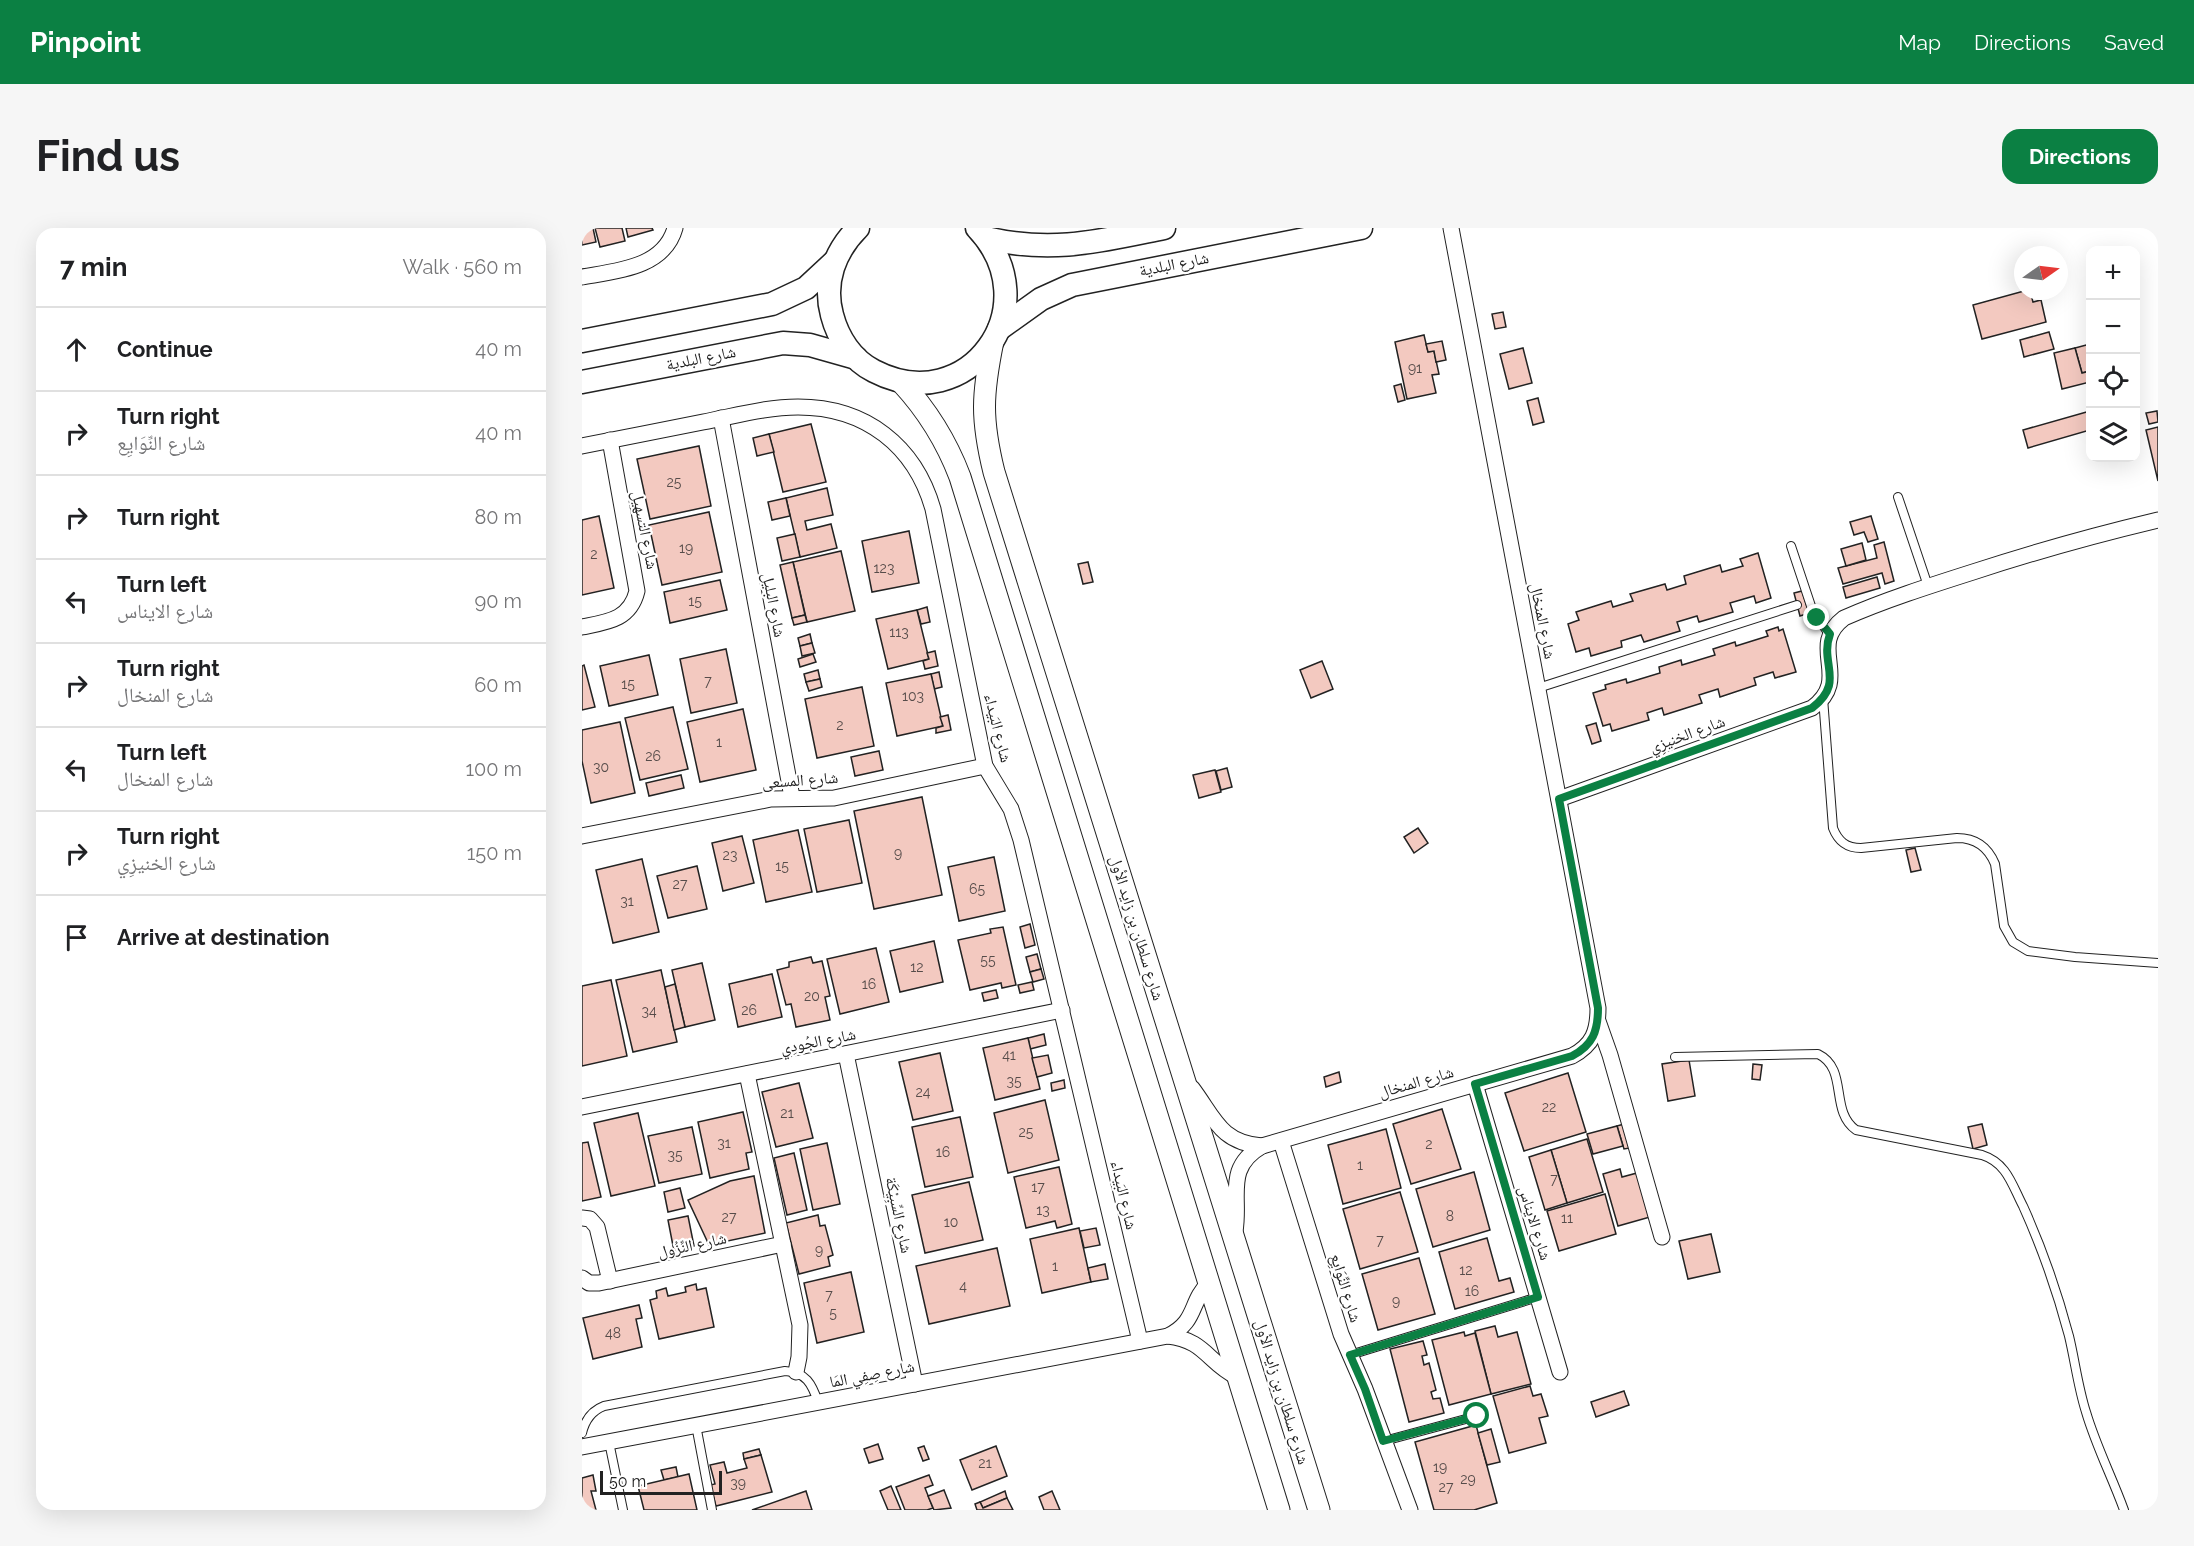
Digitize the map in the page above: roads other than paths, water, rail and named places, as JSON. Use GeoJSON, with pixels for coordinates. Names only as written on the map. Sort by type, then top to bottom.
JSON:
{"type":"FeatureCollection","features":[{"type":"Feature","properties":{"kind":"main road"},"geometry":{"type":"LineString","coordinates":[[982,233],[1023,245],[1059,246],[1078,245],[1164,228]]}},
{"type":"Feature","properties":{"kind":"main road","name":"شارع البلدية"},"geometry":{"type":"LineString","coordinates":[[901,382],[936,381],[953,376],[969,367],[982,355],[996,335],[1033,303],[1072,285],[1361,228]]}},
{"type":"Feature","properties":{"kind":"main road"},"geometry":{"type":"LineString","coordinates":[[582,341],[772,304],[806,288],[821,276],[834,262],[853,231]]}},
{"type":"Feature","properties":{"kind":"main road"},"geometry":{"type":"LineString","coordinates":[[982,233],[1002,266],[1005,282],[1006,298],[996,335]]}},
{"type":"Feature","properties":{"kind":"main road"},"geometry":{"type":"LineString","coordinates":[[834,262],[829,296],[836,330],[845,345],[869,369],[901,382],[936,426],[960,477],[1279,1510]]}},
{"type":"Feature","properties":{"kind":"main road","name":"شارع سلطان بن زايد الأول"},"geometry":{"type":"LineString","coordinates":[[996,335],[983,398],[986,436],[994,472],[1319,1510]]}},
{"type":"Feature","properties":{"kind":"main road","name":"شارع البلدية"},"geometry":{"type":"LineString","coordinates":[[582,382],[783,343],[810,345],[856,358]]}},
{"type":"Feature","properties":{"kind":"street"},"geometry":{"type":"LineString","coordinates":[[582,277],[630,268],[648,261],[662,250],[673,235],[675,228]]}},
{"type":"Feature","properties":{"kind":"street","name":"شارع المنخال"},"geometry":{"type":"LineString","coordinates":[[1233,1237],[1237,1213],[1235,1190],[1238,1172],[1247,1156],[1262,1146],[1572,1056],[1592,1041],[1598,1021],[1598,1008],[1559,799],[1450,228]]}},
{"type":"Feature","properties":{"kind":"street","name":"شارع البَيداء"},"geometry":{"type":"LineString","coordinates":[[582,446],[781,408],[815,408],[848,414],[878,429],[903,451],[913,464],[929,493],[933,509],[985,766],[1003,794],[1016,824],[1140,1341]]}},
{"type":"Feature","properties":{"kind":"street","name":"شارع البليل"},"geometry":{"type":"LineString","coordinates":[[721,418],[792,797]]}},
{"type":"Feature","properties":{"kind":"street","name":"شارع التسهيل"},"geometry":{"type":"LineString","coordinates":[[582,627],[607,622],[621,616],[632,605],[637,591],[610,440]]}},
{"type":"Feature","properties":{"kind":"street"},"geometry":{"type":"LineString","coordinates":[[1823,698],[1831,674],[1826,646],[1830,634],[1844,618],[1928,586],[2064,544],[2158,520]]}},
{"type":"Feature","properties":{"kind":"street","name":"شارع الخنيزِي"},"geometry":{"type":"LineString","coordinates":[[1559,799],[1804,711],[1823,698]]}},
{"type":"Feature","properties":{"kind":"street","name":"شارع المسعى"},"geometry":{"type":"LineString","coordinates":[[582,836],[761,800],[792,797],[813,800],[834,798],[985,766]]}},
{"type":"Feature","properties":{"kind":"street","name":"شارع الجُودِي"},"geometry":{"type":"LineString","coordinates":[[582,1107],[1062,1010]]}},
{"type":"Feature","properties":{"kind":"street","name":"شارع المنخال"},"geometry":{"type":"LineString","coordinates":[[1598,1021],[1610,1055],[1662,1237]]}},
{"type":"Feature","properties":{"kind":"street","name":"شارع السِّبِيْكَة"},"geometry":{"type":"LineString","coordinates":[[846,1054],[915,1384]]}},
{"type":"Feature","properties":{"kind":"street"},"geometry":{"type":"LineString","coordinates":[[747,1074],[800,1325],[796,1372]]}},
{"type":"Feature","properties":{"kind":"street"},"geometry":{"type":"LineString","coordinates":[[1185,1080],[1214,1121],[1227,1135],[1243,1143],[1262,1146]]}},
{"type":"Feature","properties":{"kind":"street","name":"شارع الايناس"},"geometry":{"type":"LineString","coordinates":[[1475,1084],[1560,1372]]}},
{"type":"Feature","properties":{"kind":"street","name":"شارع النِّوَايِع"},"geometry":{"type":"LineString","coordinates":[[1281,1141],[1341,1334],[1365,1389],[1410,1510]]}},
{"type":"Feature","properties":{"kind":"street"},"geometry":{"type":"LineString","coordinates":[[582,1218],[590,1219],[597,1227],[610,1281]]}},
{"type":"Feature","properties":{"kind":"street","name":"شارع النِّزُول"},"geometry":{"type":"LineString","coordinates":[[582,1278],[594,1284],[783,1244]]}},
{"type":"Feature","properties":{"kind":"street","name":"شارع صِفِي المَا"},"geometry":{"type":"LineString","coordinates":[[1168,1336],[1192,1316],[1199,1294],[1209,1283]]}},
{"type":"Feature","properties":{"kind":"street","name":"شارع صِفِي المَا"},"geometry":{"type":"LineString","coordinates":[[582,1447],[1168,1336],[1196,1343],[1222,1368],[1237,1377]]}},
{"type":"Feature","properties":{"kind":"lane"},"geometry":{"type":"LineString","coordinates":[[1898,497],[1928,586]]}},
{"type":"Feature","properties":{"kind":"lane"},"geometry":{"type":"LineString","coordinates":[[1791,546],[1807,602],[1830,634]]}},
{"type":"Feature","properties":{"kind":"lane"},"geometry":{"type":"LineString","coordinates":[[1538,688],[1797,605]]}},
{"type":"Feature","properties":{"kind":"lane"},"geometry":{"type":"LineString","coordinates":[[1823,698],[1833,828],[1841,841],[1854,848],[1957,838],[1973,840],[1992,856],[2004,926],[2007,935],[2020,948],[2075,957],[2158,963]]}},
{"type":"Feature","properties":{"kind":"lane"},"geometry":{"type":"LineString","coordinates":[[1675,1057],[1818,1054],[1833,1067],[1842,1112],[1847,1122],[1856,1130],[1990,1157],[2004,1168],[2031,1224],[2048,1267],[2069,1336],[2085,1409],[2095,1441],[2124,1510]]}},
{"type":"Feature","properties":{"kind":"lane"},"geometry":{"type":"LineString","coordinates":[[1350,1355],[1538,1297]]}},
{"type":"Feature","properties":{"kind":"lane"},"geometry":{"type":"LineString","coordinates":[[582,1433],[588,1418],[598,1408],[604,1406],[784,1371],[803,1375],[812,1384],[818,1402]]}},
{"type":"Feature","properties":{"kind":"lane"},"geometry":{"type":"LineString","coordinates":[[1383,1441],[1477,1416]]}},
{"type":"Feature","properties":{"kind":"lane"},"geometry":{"type":"LineString","coordinates":[[696,1425],[712,1510]]}},
{"type":"Feature","properties":{"kind":"lane"},"geometry":{"type":"LineString","coordinates":[[609,1442],[623,1510]]}}]}
